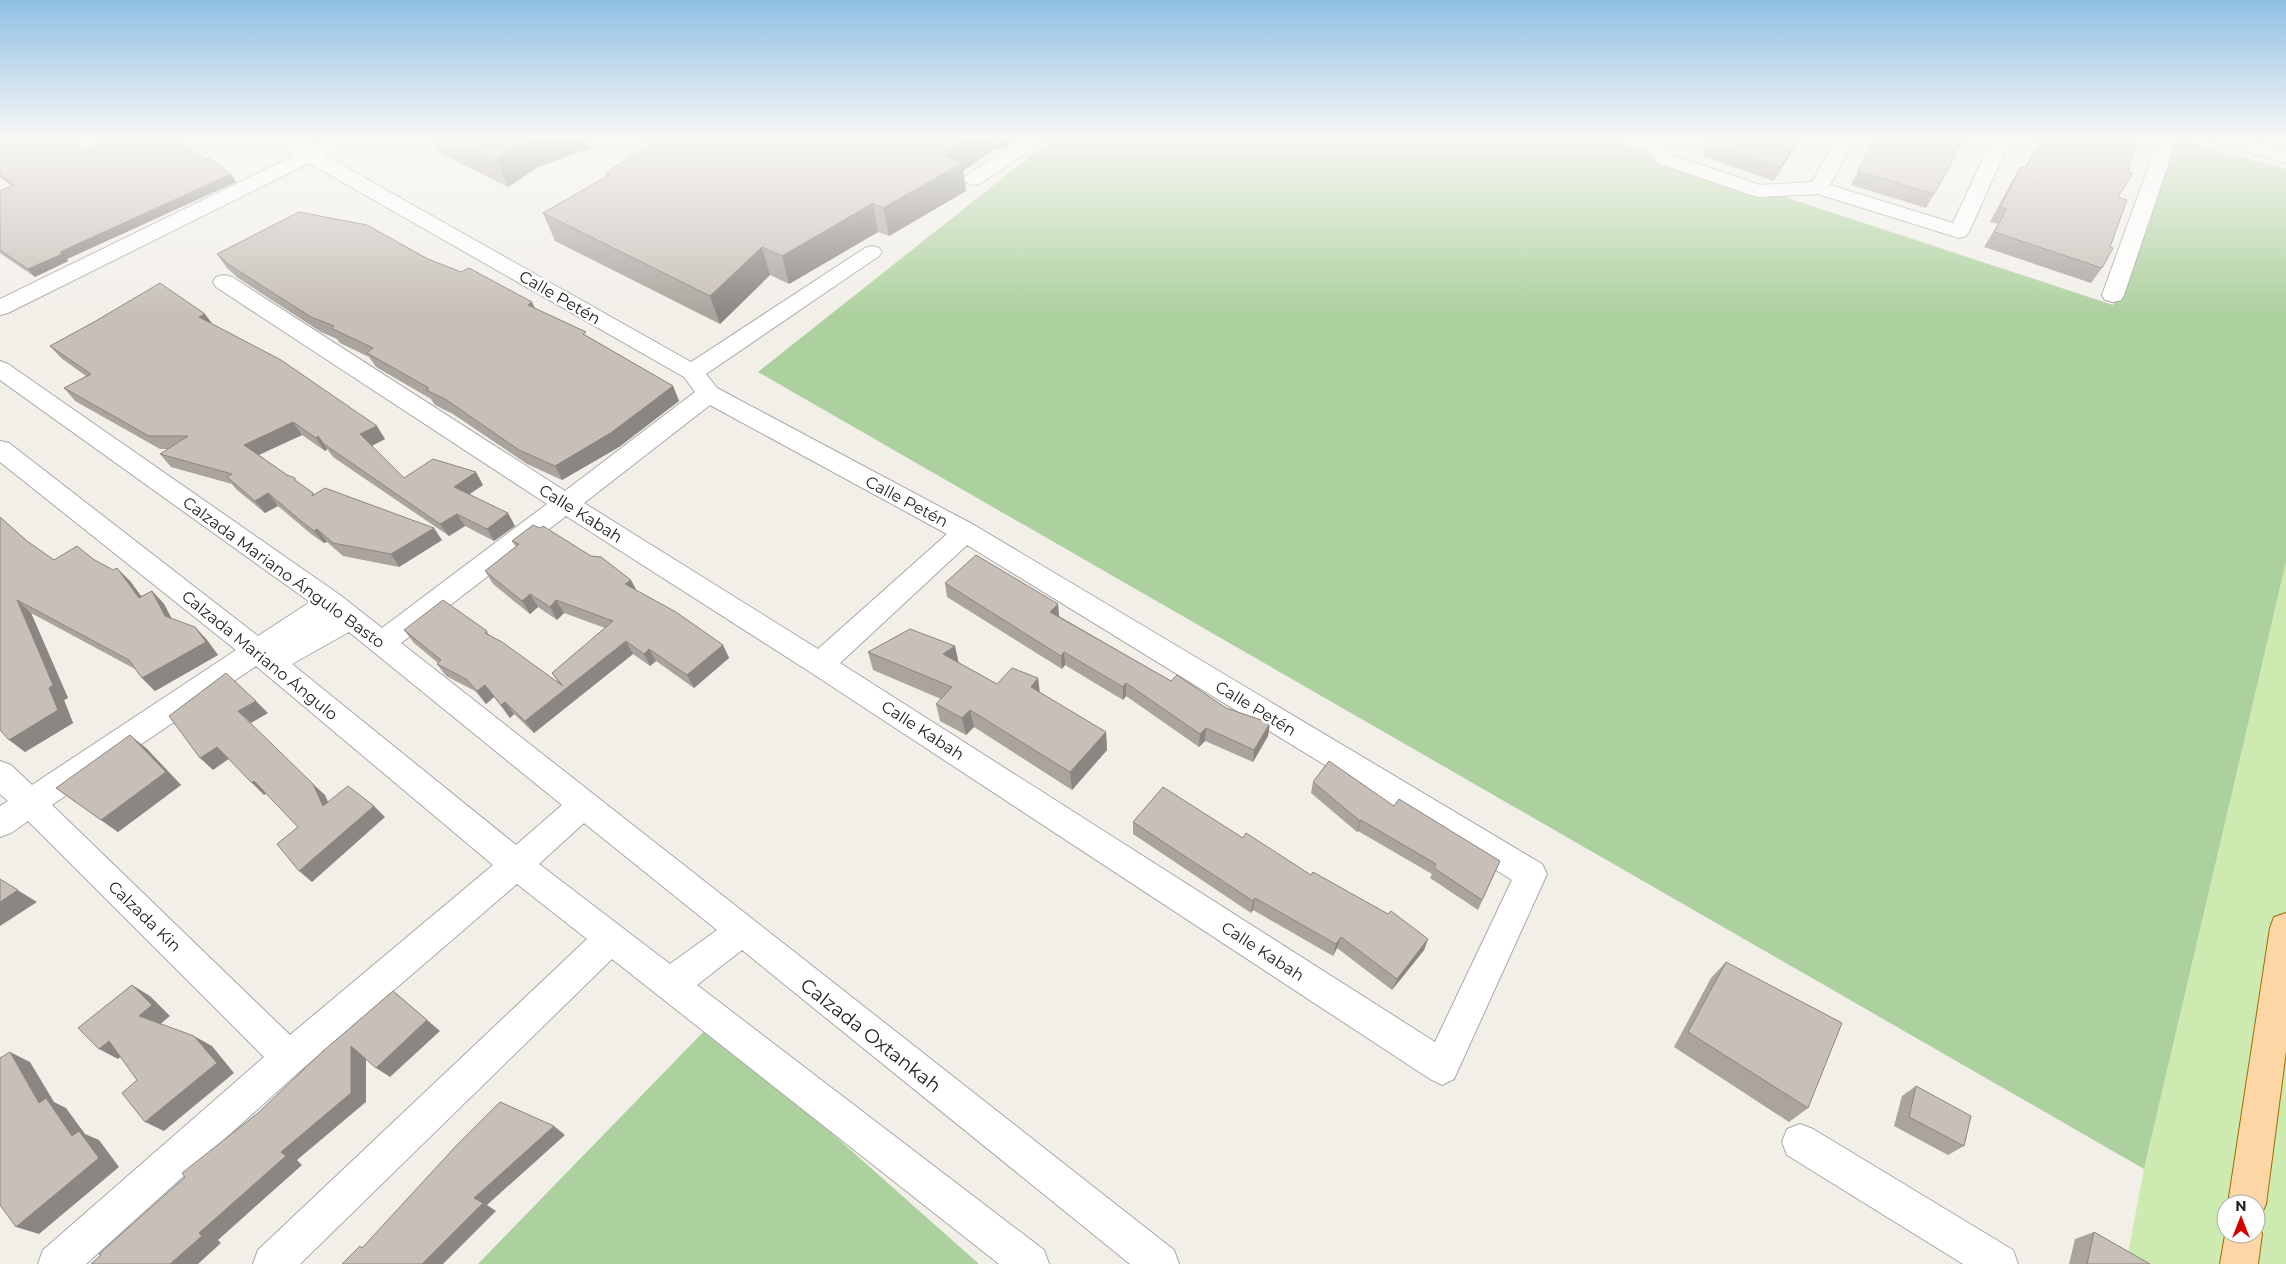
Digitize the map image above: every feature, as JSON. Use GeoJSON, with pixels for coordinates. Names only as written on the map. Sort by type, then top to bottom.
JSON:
{"type":"FeatureCollection","features":[{"type":"Feature","properties":{"kind":"main road"},"geometry":{"type":"LineString","coordinates":[[2248,1194],[2285,941]]}},
{"type":"Feature","properties":{"kind":"main road"},"geometry":{"type":"LineString","coordinates":[[2239,1264],[2242,1244]]}},
{"type":"Feature","properties":{"kind":"street"},"geometry":{"type":"LineString","coordinates":[[0,308],[223,197]]}},
{"type":"Feature","properties":{"kind":"street","name":"Calle Petén"},"geometry":{"type":"LineString","coordinates":[[385,197],[692,372],[709,394],[965,532],[1532,874]]}},
{"type":"Feature","properties":{"kind":"street"},"geometry":{"type":"LineString","coordinates":[[1848,197],[1960,232],[1976,197]]}},
{"type":"Feature","properties":{"kind":"street"},"geometry":{"type":"LineString","coordinates":[[2113,295],[2147,197]]}},
{"type":"Feature","properties":{"kind":"street"},"geometry":{"type":"LineString","coordinates":[[692,372],[872,252]]}},
{"type":"Feature","properties":{"kind":"street","name":"Calle Kabah"},"geometry":{"type":"LineString","coordinates":[[224,282],[565,503],[820,664],[1442,1067],[1532,874]]}},
{"type":"Feature","properties":{"kind":"street","name":"Calzada Mariano Ángulo Basto"},"geometry":{"type":"LineString","coordinates":[[0,369],[340,610],[583,805]]}},
{"type":"Feature","properties":{"kind":"street"},"geometry":{"type":"LineString","coordinates":[[382,643],[709,394]]}},
{"type":"Feature","properties":{"kind":"street","name":"Calzada Mariano Ángulo"},"geometry":{"type":"LineString","coordinates":[[0,448],[264,656],[516,865]]}},
{"type":"Feature","properties":{"kind":"street"},"geometry":{"type":"LineString","coordinates":[[820,664],[965,532]]}},
{"type":"Feature","properties":{"kind":"street"},"geometry":{"type":"LineString","coordinates":[[0,823],[340,610]]}},
{"type":"Feature","properties":{"kind":"street","name":"Calzada Kin"},"geometry":{"type":"LineString","coordinates":[[0,774],[289,1058]]}},
{"type":"Feature","properties":{"kind":"street"},"geometry":{"type":"LineString","coordinates":[[57,1264],[289,1058],[516,865],[583,805]]}},
{"type":"Feature","properties":{"kind":"street","name":"Calzada Oxtankah"},"geometry":{"type":"LineString","coordinates":[[583,805],[1160,1264]]}},
{"type":"Feature","properties":{"kind":"street"},"geometry":{"type":"LineString","coordinates":[[516,865],[1030,1264]]}},
{"type":"Feature","properties":{"kind":"street"},"geometry":{"type":"LineString","coordinates":[[670,985],[741,931]]}},
{"type":"Feature","properties":{"kind":"street"},"geometry":{"type":"LineString","coordinates":[[272,1264],[610,939]]}},
{"type":"Feature","properties":{"kind":"street"},"geometry":{"type":"LineString","coordinates":[[1800,1142],[1999,1264]]}},
{"type":"Feature","properties":{"kind":"green space"},"geometry":{"type":"Polygon","coordinates":[[[979,197],[1785,197],[2113,305],[2152,197],[2286,197],[2286,562],[2144,1169],[758,372],[979,197]]]}},
{"type":"Feature","properties":{"kind":"green space"},"geometry":{"type":"Polygon","coordinates":[[[2286,562],[2286,1264],[2126,1264],[2144,1169],[2286,562]]]}},
{"type":"Feature","properties":{"kind":"green space"},"geometry":{"type":"Polygon","coordinates":[[[710,1025],[979,1264],[478,1264],[710,1025]]]}},
{"type":"Feature","properties":{"kind":"building"},"geometry":{"type":"Polygon","coordinates":[[[0,197],[181,197],[60,252],[62,254],[28,269],[0,250],[0,197]]]}},
{"type":"Feature","properties":{"kind":"building"},"geometry":{"type":"Polygon","coordinates":[[[571,197],[902,197],[883,208],[873,203],[782,256],[762,247],[710,296],[543,213],[571,197]]]}},
{"type":"Feature","properties":{"kind":"building"},"geometry":{"type":"Polygon","coordinates":[[[2005,197],[2118,197],[2127,200],[2110,247],[2113,248],[2102,268],[1994,232],[2007,209],[2000,207],[2005,197]]]}},
{"type":"Feature","properties":{"kind":"building"},"geometry":{"type":"Polygon","coordinates":[[[299,212],[367,225],[428,259],[461,272],[469,268],[532,302],[528,305],[586,332],[583,334],[673,386],[612,432],[555,466],[519,450],[445,399],[426,390],[429,388],[367,353],[373,348],[331,328],[334,326],[311,317],[228,264],[217,254],[299,212]]]}},
{"type":"Feature","properties":{"kind":"building"},"geometry":{"type":"Polygon","coordinates":[[[160,283],[205,314],[199,317],[281,360],[377,426],[360,434],[404,478],[433,459],[476,472],[454,487],[508,513],[487,529],[457,514],[440,524],[324,444],[318,436],[316,438],[293,422],[244,445],[287,475],[295,478],[295,480],[313,493],[312,496],[325,488],[434,528],[391,554],[333,543],[317,529],[314,531],[301,521],[268,493],[255,501],[227,477],[232,474],[160,454],[188,436],[149,436],[64,388],[91,374],[50,346],[160,283]]]}},
{"type":"Feature","properties":{"kind":"building"},"geometry":{"type":"Polygon","coordinates":[[[0,517],[27,541],[54,560],[77,546],[93,559],[113,570],[117,568],[139,598],[152,591],[165,616],[195,627],[206,642],[142,678],[129,660],[17,600],[53,685],[49,688],[58,710],[9,740],[0,730],[0,517]]]}},
{"type":"Feature","properties":{"kind":"building"},"geometry":{"type":"Polygon","coordinates":[[[533,525],[540,528],[543,526],[591,556],[601,557],[631,580],[625,584],[676,612],[723,645],[687,675],[649,649],[644,654],[626,641],[525,721],[505,702],[501,705],[485,685],[477,691],[466,679],[437,664],[441,660],[404,630],[443,600],[487,631],[485,633],[502,642],[563,686],[552,673],[613,621],[556,600],[550,607],[530,594],[522,601],[485,571],[519,544],[512,541],[533,525]]]}},
{"type":"Feature","properties":{"kind":"building"},"geometry":{"type":"Polygon","coordinates":[[[976,555],[1058,604],[1050,612],[1171,681],[1177,675],[1226,708],[1270,723],[1254,750],[1206,728],[1200,734],[1126,683],[1123,687],[1064,652],[1061,656],[945,583],[976,555]]]}},
{"type":"Feature","properties":{"kind":"building"},"geometry":{"type":"Polygon","coordinates":[[[910,629],[955,646],[943,654],[997,684],[1012,668],[1038,678],[1031,687],[1106,732],[1070,772],[970,710],[962,718],[936,704],[952,687],[868,652],[910,629]]]}},
{"type":"Feature","properties":{"kind":"building"},"geometry":{"type":"Polygon","coordinates":[[[226,673],[256,701],[238,711],[313,784],[323,806],[348,786],[374,806],[299,871],[277,844],[298,827],[254,781],[252,783],[217,747],[200,758],[169,716],[226,673]]]}},
{"type":"Feature","properties":{"kind":"building"},"geometry":{"type":"Polygon","coordinates":[[[130,735],[166,772],[101,820],[56,788],[130,735]]]}},
{"type":"Feature","properties":{"kind":"building"},"geometry":{"type":"Polygon","coordinates":[[[1329,761],[1394,806],[1399,799],[1500,861],[1482,900],[1434,868],[1436,864],[1360,821],[1313,782],[1329,761]]]}},
{"type":"Feature","properties":{"kind":"building"},"geometry":{"type":"Polygon","coordinates":[[[1163,787],[1243,838],[1246,833],[1311,875],[1313,872],[1388,914],[1391,911],[1428,939],[1397,979],[1341,937],[1336,944],[1255,898],[1253,901],[1133,822],[1163,787]]]}},
{"type":"Feature","properties":{"kind":"building"},"geometry":{"type":"Polygon","coordinates":[[[0,879],[18,890],[0,902],[0,879]]]}},
{"type":"Feature","properties":{"kind":"building"},"geometry":{"type":"Polygon","coordinates":[[[1726,962],[1842,1023],[1808,1108],[1688,1032],[1726,962]]]}},
{"type":"Feature","properties":{"kind":"building"},"geometry":{"type":"Polygon","coordinates":[[[132,985],[152,1005],[139,1016],[194,1036],[217,1063],[145,1122],[122,1093],[137,1080],[109,1041],[99,1049],[78,1028],[132,985]]]}},
{"type":"Feature","properties":{"kind":"building"},"geometry":{"type":"Polygon","coordinates":[[[393,991],[427,1020],[376,1068],[351,1046],[351,1093],[281,1152],[286,1156],[199,1233],[202,1236],[170,1264],[91,1264],[101,1255],[99,1254],[185,1177],[182,1173],[258,1113],[322,1052],[393,991]]]}},
{"type":"Feature","properties":{"kind":"building"},"geometry":{"type":"Polygon","coordinates":[[[10,1052],[39,1103],[46,1098],[72,1136],[79,1131],[99,1158],[16,1227],[0,1205],[0,1058],[10,1052]]]}},
{"type":"Feature","properties":{"kind":"building"},"geometry":{"type":"Polygon","coordinates":[[[1916,1086],[1971,1116],[1964,1146],[1909,1117],[1916,1086]]]}},
{"type":"Feature","properties":{"kind":"building"},"geometry":{"type":"Polygon","coordinates":[[[500,1102],[554,1126],[474,1198],[483,1203],[422,1264],[342,1264],[360,1246],[362,1248],[456,1146],[500,1102]]]}},
{"type":"Feature","properties":{"kind":"building"},"geometry":{"type":"Polygon","coordinates":[[[2094,1232],[2150,1264],[2087,1264],[2094,1232]]]}}]}
